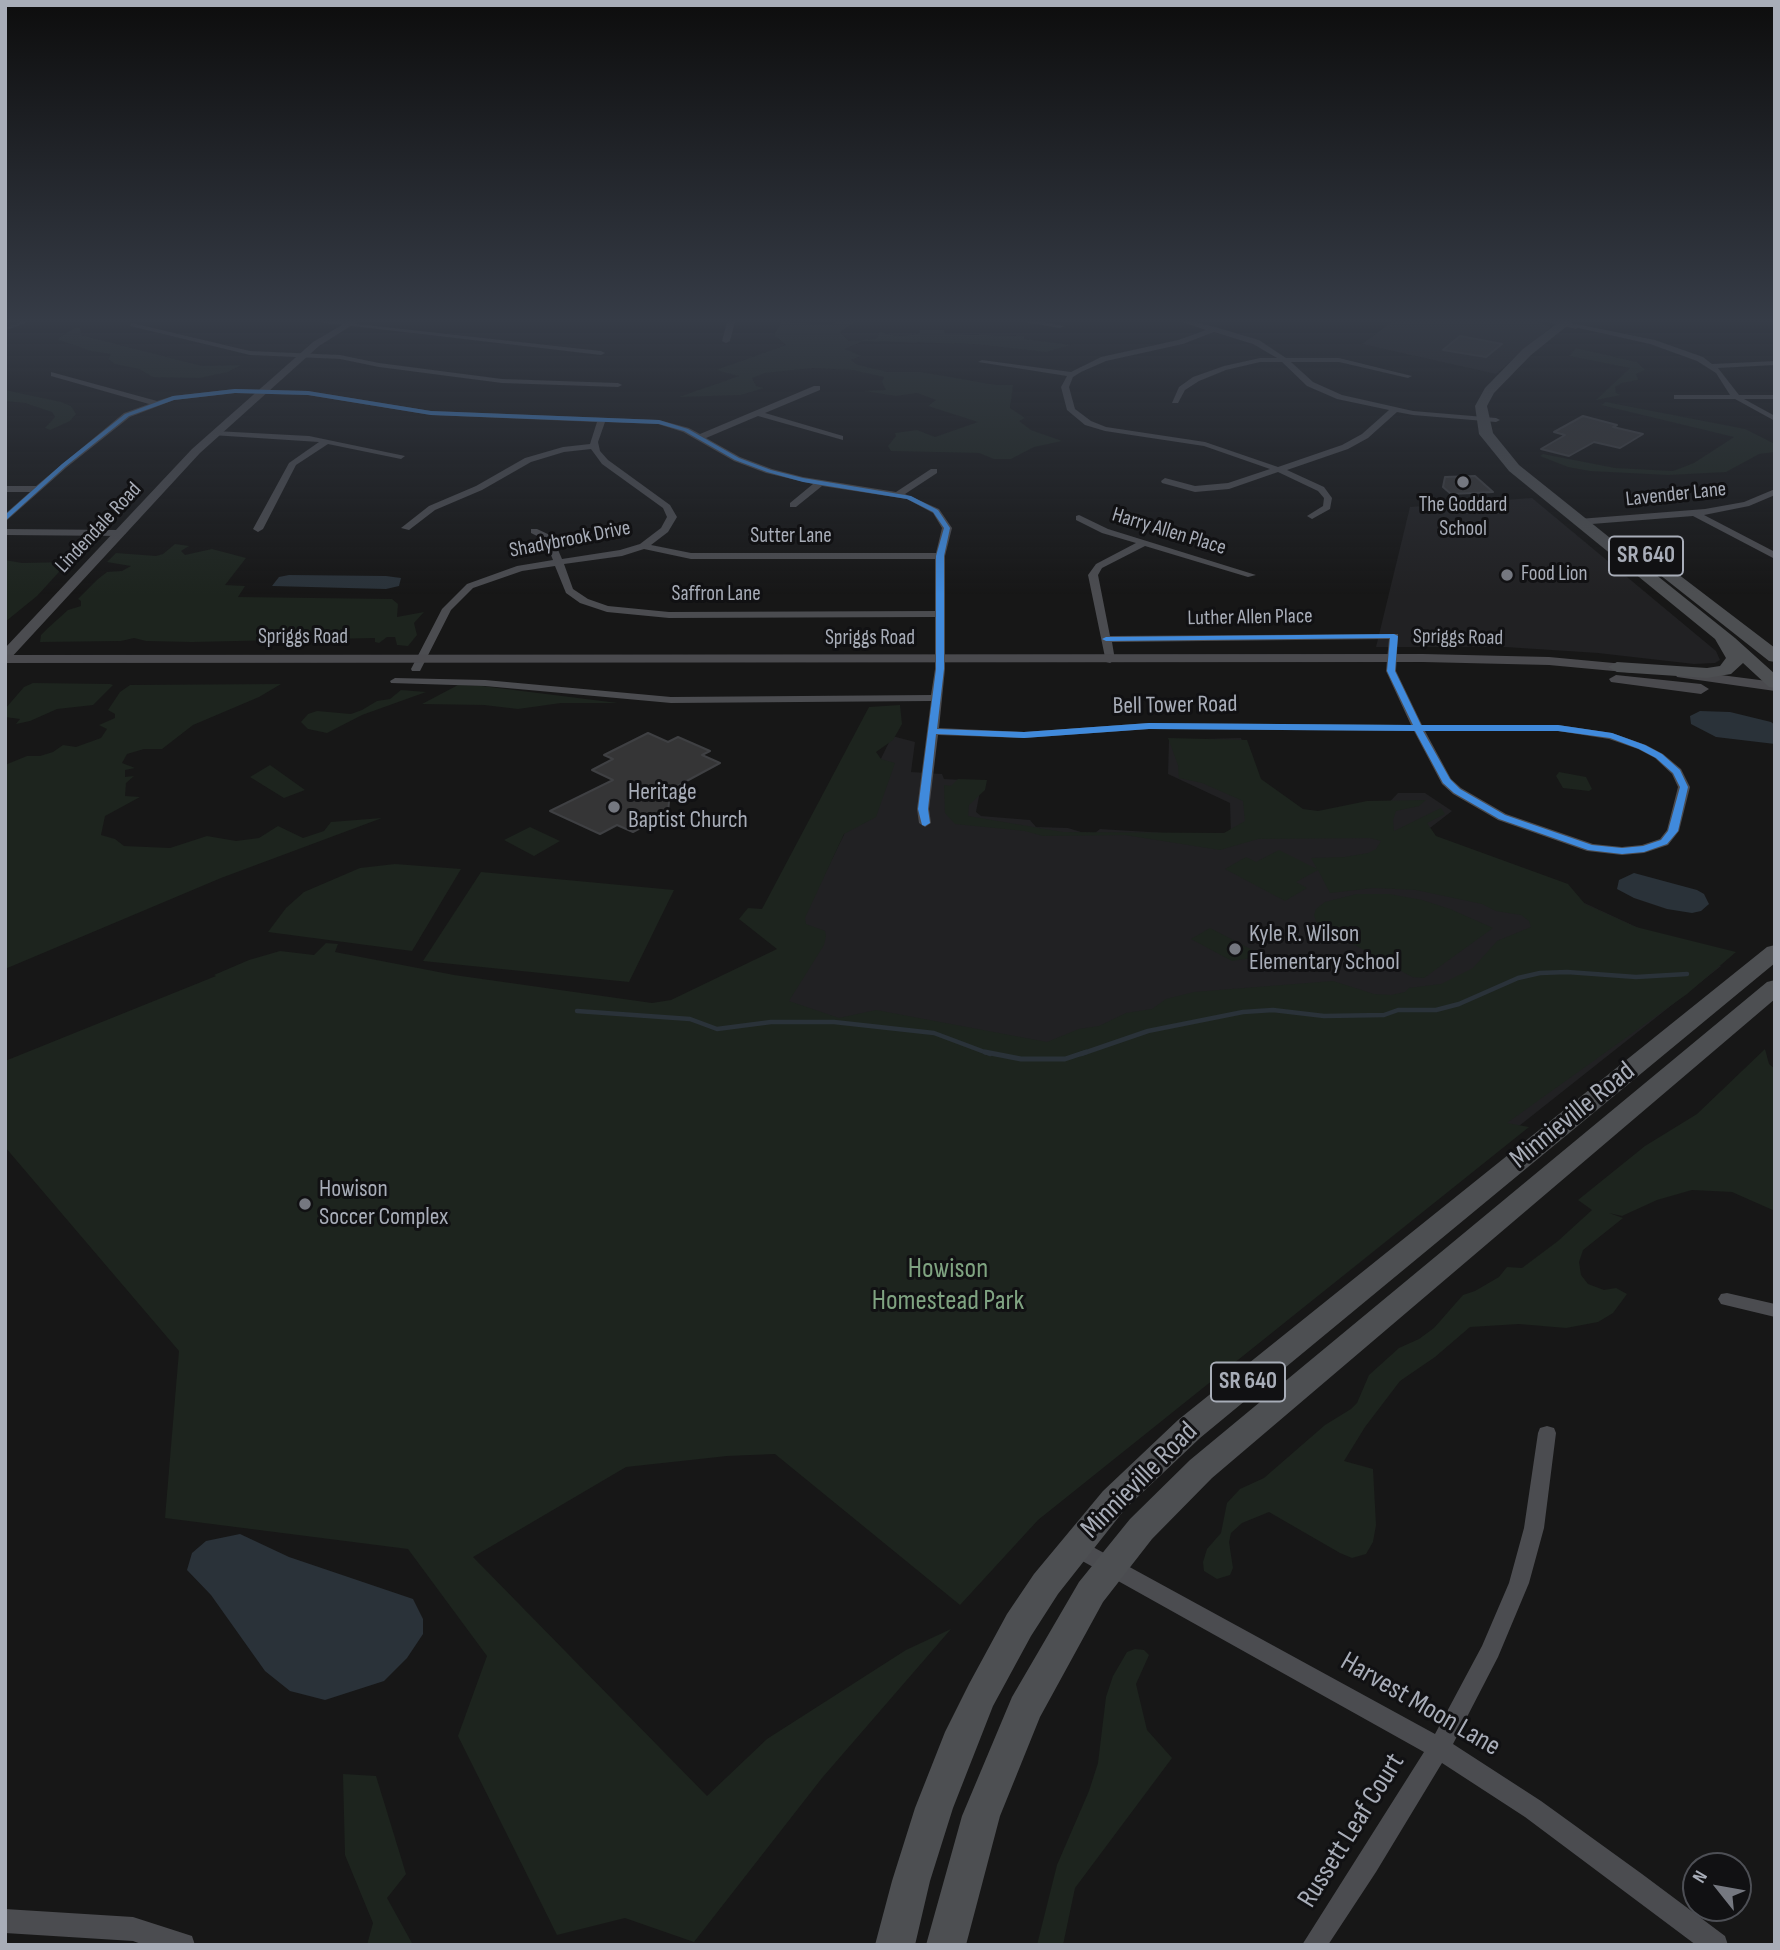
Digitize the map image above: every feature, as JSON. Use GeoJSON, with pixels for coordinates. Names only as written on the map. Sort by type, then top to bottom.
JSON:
{"type":"FeatureCollection","features":[{"type":"Feature","properties":{"kind":"main road","name":"SR 640"},"geometry":{"type":"LineString","coordinates":[[1493,413],[1505,440],[1517,454],[1775,657]]}},
{"type":"Feature","properties":{"kind":"main road","name":"SR 640"},"geometry":{"type":"LineString","coordinates":[[1493,413],[1486,434],[1499,453],[1579,522],[1706,623],[1775,685]]}},
{"type":"Feature","properties":{"kind":"main road"},"geometry":{"type":"LineString","coordinates":[[1617,667],[1707,673],[1725,670],[1734,663],[1732,650],[1706,623]]}},
{"type":"Feature","properties":{"kind":"main road","name":"Spriggs Road"},"geometry":{"type":"LineString","coordinates":[[5,658],[418,664],[1392,665],[1541,661],[1775,685]]}},
{"type":"Feature","properties":{"kind":"main road","name":"Spriggs Road"},"geometry":{"type":"LineString","coordinates":[[940,665],[1110,660],[1392,665],[1580,676],[1775,699]]}},
{"type":"Feature","properties":{"kind":"main road","name":"Spriggs Road"},"geometry":{"type":"LineString","coordinates":[[5,669],[418,664]]}},
{"type":"Feature","properties":{"kind":"main road","name":"Minnieville Road"},"geometry":{"type":"LineString","coordinates":[[895,1945],[920,1850],[963,1732],[1019,1625],[1074,1547],[1130,1483],[1189,1429],[1775,952]]}},
{"type":"Feature","properties":{"kind":"main road","name":"Minnieville Road"},"geometry":{"type":"LineString","coordinates":[[946,1945],[970,1850],[1008,1747],[1059,1646],[1110,1567],[1155,1513],[1200,1469],[1775,987]]}},
{"type":"Feature","properties":{"kind":"street"},"geometry":{"type":"LineString","coordinates":[[5,519],[121,419],[133,413]]}},
{"type":"Feature","properties":{"kind":"street","name":"Lindendale Road"},"geometry":{"type":"LineString","coordinates":[[5,658],[215,433],[237,413]]}},
{"type":"Feature","properties":{"kind":"street"},"geometry":{"type":"LineString","coordinates":[[423,413],[659,422],[678,426],[752,465],[785,476],[899,494],[930,506],[942,516],[947,528],[940,556],[940,665],[923,809],[925,822]]}},
{"type":"Feature","properties":{"kind":"street"},"geometry":{"type":"LineString","coordinates":[[701,438],[758,413],[840,438]]}},
{"type":"Feature","properties":{"kind":"street"},"geometry":{"type":"LineString","coordinates":[[1075,413],[1087,423],[1116,432],[1205,444],[1309,482],[1328,498],[1327,507],[1312,516]]}},
{"type":"Feature","properties":{"kind":"street"},"geometry":{"type":"LineString","coordinates":[[1166,481],[1185,488],[1215,489],[1281,470],[1358,441],[1391,413]]}},
{"type":"Feature","properties":{"kind":"street"},"geometry":{"type":"LineString","coordinates":[[406,528],[432,508],[479,488],[528,460],[563,450],[594,446],[603,419]]}},
{"type":"Feature","properties":{"kind":"street"},"geometry":{"type":"LineString","coordinates":[[215,433],[291,436],[401,456]]}},
{"type":"Feature","properties":{"kind":"street"},"geometry":{"type":"LineString","coordinates":[[258,529],[293,463],[327,441]]}},
{"type":"Feature","properties":{"kind":"street","name":"Shadybrook Drive"},"geometry":{"type":"LineString","coordinates":[[418,664],[449,606],[470,586],[505,572],[608,556],[643,546],[666,530],[672,513],[661,501],[599,457],[594,446]]}},
{"type":"Feature","properties":{"kind":"street"},"geometry":{"type":"LineString","coordinates":[[899,494],[934,471]]}},
{"type":"Feature","properties":{"kind":"street"},"geometry":{"type":"LineString","coordinates":[[793,505],[820,483]]}},
{"type":"Feature","properties":{"kind":"street"},"geometry":{"type":"LineString","coordinates":[[5,489],[37,489]]}},
{"type":"Feature","properties":{"kind":"street","name":"Lavender Lane"},"geometry":{"type":"LineString","coordinates":[[1579,522],[1696,514],[1746,504],[1775,492]]}},
{"type":"Feature","properties":{"kind":"street"},"geometry":{"type":"LineString","coordinates":[[1696,514],[1775,556]]}},
{"type":"Feature","properties":{"kind":"street","name":"Harry Allen Place"},"geometry":{"type":"LineString","coordinates":[[1079,518],[1096,527],[1144,543],[1251,575]]}},
{"type":"Feature","properties":{"kind":"street","name":"Saffron Lane"},"geometry":{"type":"LineString","coordinates":[[534,531],[549,538],[565,584],[576,596],[594,605],[621,611],[669,615],[941,614]]}},
{"type":"Feature","properties":{"kind":"street"},"geometry":{"type":"LineString","coordinates":[[5,532],[121,533]]}},
{"type":"Feature","properties":{"kind":"street"},"geometry":{"type":"LineString","coordinates":[[1110,660],[1093,575],[1099,566],[1144,543]]}},
{"type":"Feature","properties":{"kind":"street","name":"Sutter Lane"},"geometry":{"type":"LineString","coordinates":[[643,546],[691,556],[940,556]]}},
{"type":"Feature","properties":{"kind":"street","name":"Luther Allen Place"},"geometry":{"type":"LineString","coordinates":[[1106,639],[1394,636],[1392,665]]}},
{"type":"Feature","properties":{"kind":"street"},"geometry":{"type":"LineString","coordinates":[[1392,665],[1418,728]]}},
{"type":"Feature","properties":{"kind":"street"},"geometry":{"type":"LineString","coordinates":[[395,681],[485,683],[671,700],[936,698]]}},
{"type":"Feature","properties":{"kind":"street","name":"Bell Tower Road"},"geometry":{"type":"LineString","coordinates":[[932,731],[1024,735],[1128,727],[1418,728],[1571,729],[1602,733],[1642,747],[1670,765],[1682,779],[1684,787],[1674,831],[1664,842],[1644,849],[1608,850],[1577,844],[1502,817],[1471,801],[1446,781],[1418,728]]}},
{"type":"Feature","properties":{"kind":"street"},"geometry":{"type":"LineString","coordinates":[[1727,1299],[1775,1311]]}},
{"type":"Feature","properties":{"kind":"street","name":"Russett Leaf Court"},"geometry":{"type":"LineString","coordinates":[[1314,1945],[1368,1864],[1439,1748],[1491,1650],[1518,1583],[1534,1528],[1547,1433]]}},
{"type":"Feature","properties":{"kind":"street","name":"Harvest Moon Lane"},"geometry":{"type":"LineString","coordinates":[[1074,1547],[1439,1748],[1544,1817],[1716,1945]]}},
{"type":"Feature","properties":{"kind":"street"},"geometry":{"type":"LineString","coordinates":[[5,1921],[133,1929],[183,1945]]}},
{"type":"Feature","properties":{"kind":"shaded area"},"geometry":{"type":"Polygon","coordinates":[[[1532,498],[1716,651],[1720,660],[1715,663],[1694,664],[1598,653],[1505,647],[1376,647],[1410,507],[1532,498]]]}},
{"type":"Feature","properties":{"kind":"shaded area"},"geometry":{"type":"Polygon","coordinates":[[[279,577],[401,578],[399,586],[386,589],[272,586],[279,577]]]}},
{"type":"Feature","properties":{"kind":"shaded area"},"geometry":{"type":"Polygon","coordinates":[[[1700,711],[1730,712],[1771,722],[1775,725],[1775,744],[1716,737],[1691,724],[1690,716],[1700,711]]]}},
{"type":"Feature","properties":{"kind":"shaded area","name":"Kyle R. Wilson Elementary School"},"geometry":{"type":"Polygon","coordinates":[[[892,736],[915,742],[911,772],[942,774],[944,779],[982,781],[976,812],[981,816],[1030,820],[1036,827],[1068,828],[1081,832],[1095,833],[1100,829],[1231,837],[1230,803],[1168,774],[1169,740],[1241,738],[1254,782],[1307,815],[1376,816],[1398,793],[1425,793],[1452,811],[1426,831],[1430,841],[1567,895],[1721,966],[1519,1126],[755,1017],[892,736]]]}},
{"type":"Feature","properties":{"kind":"shaded area"},"geometry":{"type":"Polygon","coordinates":[[[1634,873],[1697,890],[1704,894],[1709,904],[1701,911],[1692,913],[1667,909],[1617,889],[1619,880],[1634,873]]]}},
{"type":"Feature","properties":{"kind":"shaded area"},"geometry":{"type":"Polygon","coordinates":[[[240,1534],[289,1557],[413,1599],[423,1619],[423,1634],[407,1658],[384,1681],[325,1700],[290,1691],[265,1671],[211,1595],[187,1570],[192,1553],[206,1541],[240,1534]]]}},
{"type":"Feature","properties":{"kind":"green space"},"geometry":{"type":"Polygon","coordinates":[[[53,413],[76,414],[70,421],[50,430],[45,428],[55,417],[53,413]]]}},
{"type":"Feature","properties":{"kind":"green space"},"geometry":{"type":"Polygon","coordinates":[[[950,413],[1018,413],[1025,418],[1019,421],[1031,430],[1062,441],[1034,447],[1011,459],[994,459],[979,453],[891,451],[888,446],[896,436],[895,433],[917,430],[935,437],[978,422],[950,413]]]}},
{"type":"Feature","properties":{"kind":"green space"},"geometry":{"type":"Polygon","coordinates":[[[1634,413],[1663,413],[1745,429],[1775,444],[1775,452],[1759,454],[1726,472],[1668,475],[1590,471],[1568,467],[1540,456],[1543,454],[1615,468],[1673,471],[1694,463],[1734,437],[1634,413]]]}},
{"type":"Feature","properties":{"kind":"green space"},"geometry":{"type":"Polygon","coordinates":[[[175,544],[189,546],[181,551],[185,555],[212,549],[246,558],[225,585],[245,586],[238,597],[392,599],[398,604],[397,617],[424,612],[414,623],[417,635],[408,646],[397,645],[395,637],[387,637],[379,643],[375,642],[375,638],[192,642],[146,641],[134,638],[121,641],[40,642],[41,635],[68,610],[81,606],[78,599],[98,579],[107,572],[122,571],[131,566],[107,562],[116,553],[156,556],[175,544]]]}},
{"type":"Feature","properties":{"kind":"green space"},"geometry":{"type":"Polygon","coordinates":[[[5,560],[22,563],[68,562],[37,596],[5,622],[5,560]]]}},
{"type":"Feature","properties":{"kind":"green space"},"geometry":{"type":"Polygon","coordinates":[[[33,683],[113,685],[93,705],[57,709],[16,724],[20,719],[5,717],[5,709],[24,687],[33,683]]]}},
{"type":"Feature","properties":{"kind":"green space"},"geometry":{"type":"Polygon","coordinates":[[[281,684],[259,697],[193,725],[162,749],[144,749],[127,754],[122,763],[135,768],[125,770],[125,777],[134,776],[126,783],[125,796],[140,797],[105,816],[101,835],[115,839],[124,846],[170,848],[207,836],[236,841],[259,838],[278,826],[303,838],[324,831],[331,822],[382,818],[221,878],[5,969],[5,765],[27,756],[53,752],[63,745],[76,747],[101,738],[107,729],[99,725],[115,718],[115,714],[108,710],[120,692],[130,685],[281,684]]]}},
{"type":"Feature","properties":{"kind":"green space"},"geometry":{"type":"Polygon","coordinates":[[[458,685],[618,703],[561,703],[518,709],[484,705],[422,704],[458,685]]]}},
{"type":"Feature","properties":{"kind":"green space"},"geometry":{"type":"Polygon","coordinates":[[[401,690],[426,692],[362,715],[327,733],[308,729],[301,722],[308,714],[317,711],[351,714],[377,701],[390,699],[401,690]]]}},
{"type":"Feature","properties":{"kind":"green space","name":"Howison Homestead Park"},"geometry":{"type":"Polygon","coordinates":[[[900,705],[902,724],[893,740],[876,752],[881,759],[895,763],[876,817],[844,834],[805,918],[806,924],[825,931],[826,936],[824,945],[789,1001],[839,1018],[876,1010],[1047,1042],[1079,1029],[1099,1026],[1126,1013],[1152,1009],[1166,999],[1194,992],[1333,981],[1374,994],[1391,995],[1405,992],[1409,988],[1441,984],[1473,968],[1497,941],[1531,927],[1529,921],[1521,915],[1416,890],[1374,888],[1330,893],[1318,870],[1296,882],[1307,888],[1285,901],[1225,869],[1246,857],[1256,862],[1279,850],[1317,869],[1311,858],[1345,857],[1376,849],[1381,841],[1370,838],[1258,839],[1220,850],[1125,835],[1043,836],[1025,831],[955,824],[945,813],[944,785],[951,786],[958,779],[987,780],[985,790],[969,805],[968,816],[1063,832],[1224,833],[1245,821],[1243,801],[1202,783],[1179,778],[1178,765],[1168,738],[1247,740],[1261,779],[1303,809],[1318,811],[1367,801],[1426,800],[1419,806],[1396,811],[1394,831],[1441,808],[1445,814],[1427,823],[1436,836],[1568,884],[1585,904],[1636,927],[1736,952],[1687,994],[1507,1123],[1529,1127],[1038,1520],[960,1605],[775,1454],[727,1456],[626,1467],[473,1557],[707,1796],[767,1739],[906,1650],[951,1629],[822,1778],[694,1942],[625,1918],[557,1935],[458,1736],[487,1656],[408,1549],[165,1518],[179,1351],[5,1147],[5,1061],[216,976],[214,975],[249,960],[280,951],[314,955],[326,943],[338,944],[335,952],[454,975],[652,1003],[671,1000],[777,949],[739,919],[748,908],[762,909],[869,707],[900,705]]]}},
{"type":"Feature","properties":{"kind":"green space"},"geometry":{"type":"Polygon","coordinates":[[[270,765],[305,790],[284,798],[250,777],[270,765]]]}},
{"type":"Feature","properties":{"kind":"green space"},"geometry":{"type":"Polygon","coordinates":[[[1559,772],[1586,777],[1592,789],[1589,791],[1563,788],[1556,776],[1559,772]]]}},
{"type":"Feature","properties":{"kind":"green space"},"geometry":{"type":"Polygon","coordinates":[[[530,827],[560,841],[534,856],[504,840],[530,827]]]}},
{"type":"Feature","properties":{"kind":"green space"},"geometry":{"type":"Polygon","coordinates":[[[395,864],[461,869],[412,951],[268,932],[286,908],[304,892],[360,868],[395,864]]]}},
{"type":"Feature","properties":{"kind":"green space"},"geometry":{"type":"Polygon","coordinates":[[[481,872],[674,890],[629,982],[423,961],[481,872]]]}},
{"type":"Feature","properties":{"kind":"green space"},"geometry":{"type":"Polygon","coordinates":[[[1357,894],[1389,894],[1422,900],[1493,928],[1424,978],[1412,977],[1316,921],[1316,909],[1325,902],[1357,894]]]}},
{"type":"Feature","properties":{"kind":"green space"},"geometry":{"type":"Polygon","coordinates":[[[1210,928],[1264,956],[1232,961],[1191,939],[1210,928]]]}},
{"type":"Feature","properties":{"kind":"green space"},"geometry":{"type":"Polygon","coordinates":[[[1765,1049],[1769,1064],[1775,1069],[1775,1211],[1732,1192],[1692,1190],[1657,1200],[1622,1216],[1609,1213],[1623,1218],[1583,1250],[1579,1262],[1581,1275],[1588,1284],[1604,1290],[1616,1288],[1627,1294],[1613,1313],[1598,1322],[1566,1328],[1519,1324],[1470,1327],[1435,1357],[1400,1381],[1365,1427],[1344,1461],[1373,1469],[1376,1525],[1373,1542],[1366,1554],[1352,1558],[1340,1553],[1269,1512],[1242,1523],[1231,1533],[1229,1542],[1233,1568],[1230,1575],[1217,1579],[1204,1571],[1203,1562],[1207,1549],[1221,1533],[1227,1503],[1240,1489],[1264,1478],[1325,1425],[1351,1409],[1357,1403],[1369,1375],[1399,1348],[1419,1339],[1434,1328],[1463,1295],[1499,1277],[1507,1267],[1522,1268],[1558,1241],[1592,1210],[1578,1200],[1645,1146],[1697,1114],[1765,1049]]]}},
{"type":"Feature","properties":{"kind":"green space"},"geometry":{"type":"Polygon","coordinates":[[[1144,1650],[1149,1655],[1136,1684],[1147,1730],[1172,1758],[1075,1888],[1063,1945],[1037,1945],[1057,1865],[1098,1763],[1106,1697],[1113,1676],[1127,1652],[1144,1650]]]}},
{"type":"Feature","properties":{"kind":"green space"},"geometry":{"type":"Polygon","coordinates":[[[343,1774],[376,1776],[406,1874],[387,1898],[413,1945],[367,1945],[373,1923],[345,1855],[343,1774]]]}},
{"type":"Feature","properties":{"kind":"building"},"geometry":{"type":"Polygon","coordinates":[[[1583,416],[1643,434],[1620,448],[1594,442],[1569,456],[1541,449],[1565,435],[1554,432],[1583,416]]]}},
{"type":"Feature","properties":{"kind":"building","name":"The Goddard School"},"geometry":{"type":"Polygon","coordinates":[[[1475,476],[1493,492],[1451,494],[1443,487],[1445,477],[1475,476]]]}},
{"type":"Feature","properties":{"kind":"building"},"geometry":{"type":"Polygon","coordinates":[[[648,733],[668,742],[678,737],[710,751],[702,755],[720,763],[670,790],[668,813],[633,832],[617,825],[600,834],[550,811],[613,780],[592,770],[613,759],[604,755],[648,733]]]}},
{"type":"Feature","properties":{"kind":"waterway"},"geometry":{"type":"LineString","coordinates":[[1081,1054],[1148,1031],[1243,1012],[1273,1010],[1324,1016],[1384,1015],[1398,1010],[1436,1010],[1459,1004],[1518,978],[1540,973],[1567,972],[1636,977],[1687,974]]}},
{"type":"Feature","properties":{"kind":"waterway"},"geometry":{"type":"LineString","coordinates":[[577,1011],[690,1019],[717,1029],[771,1022],[834,1022],[934,1033],[990,1054]]}},
{"type":"Feature","properties":{"kind":"waterway"},"geometry":{"type":"LineString","coordinates":[[985,1052],[1021,1059],[1065,1059],[1086,1052]]}},
{"type":"Feature","properties":{"kind":"cycle path"},"geometry":{"type":"LineString","coordinates":[[5,519],[64,465],[132,413]]}},
{"type":"Feature","properties":{"kind":"cycle path"},"geometry":{"type":"LineString","coordinates":[[431,413],[659,422],[686,430],[737,459],[769,471],[803,480],[909,497],[936,511],[947,528],[940,556],[940,669],[923,809],[925,823]]}},
{"type":"Feature","properties":{"kind":"cycle path"},"geometry":{"type":"LineString","coordinates":[[932,731],[1024,735],[1149,726],[1418,728],[1558,728],[1587,731],[1612,736],[1642,747],[1659,756],[1677,772],[1684,787],[1673,831],[1664,842],[1644,849],[1622,851],[1591,848],[1502,817],[1457,791],[1446,781],[1437,766],[1422,738],[1418,728],[1391,671],[1394,636],[1106,639]]}},
{"type":"Feature","properties":{"kind":"place","name":"The Goddard School"},"geometry":{"type":"Point","coordinates":[1463,482]}},
{"type":"Feature","properties":{"kind":"place","name":"Food Lion"},"geometry":{"type":"Point","coordinates":[1507,575]}},
{"type":"Feature","properties":{"kind":"place","name":"Heritage Baptist Church"},"geometry":{"type":"Point","coordinates":[614,807]}},
{"type":"Feature","properties":{"kind":"place","name":"Kyle R. Wilson Elementary School"},"geometry":{"type":"Point","coordinates":[1235,949]}},
{"type":"Feature","properties":{"kind":"place","name":"Howison Soccer Complex"},"geometry":{"type":"Point","coordinates":[305,1204]}}]}
